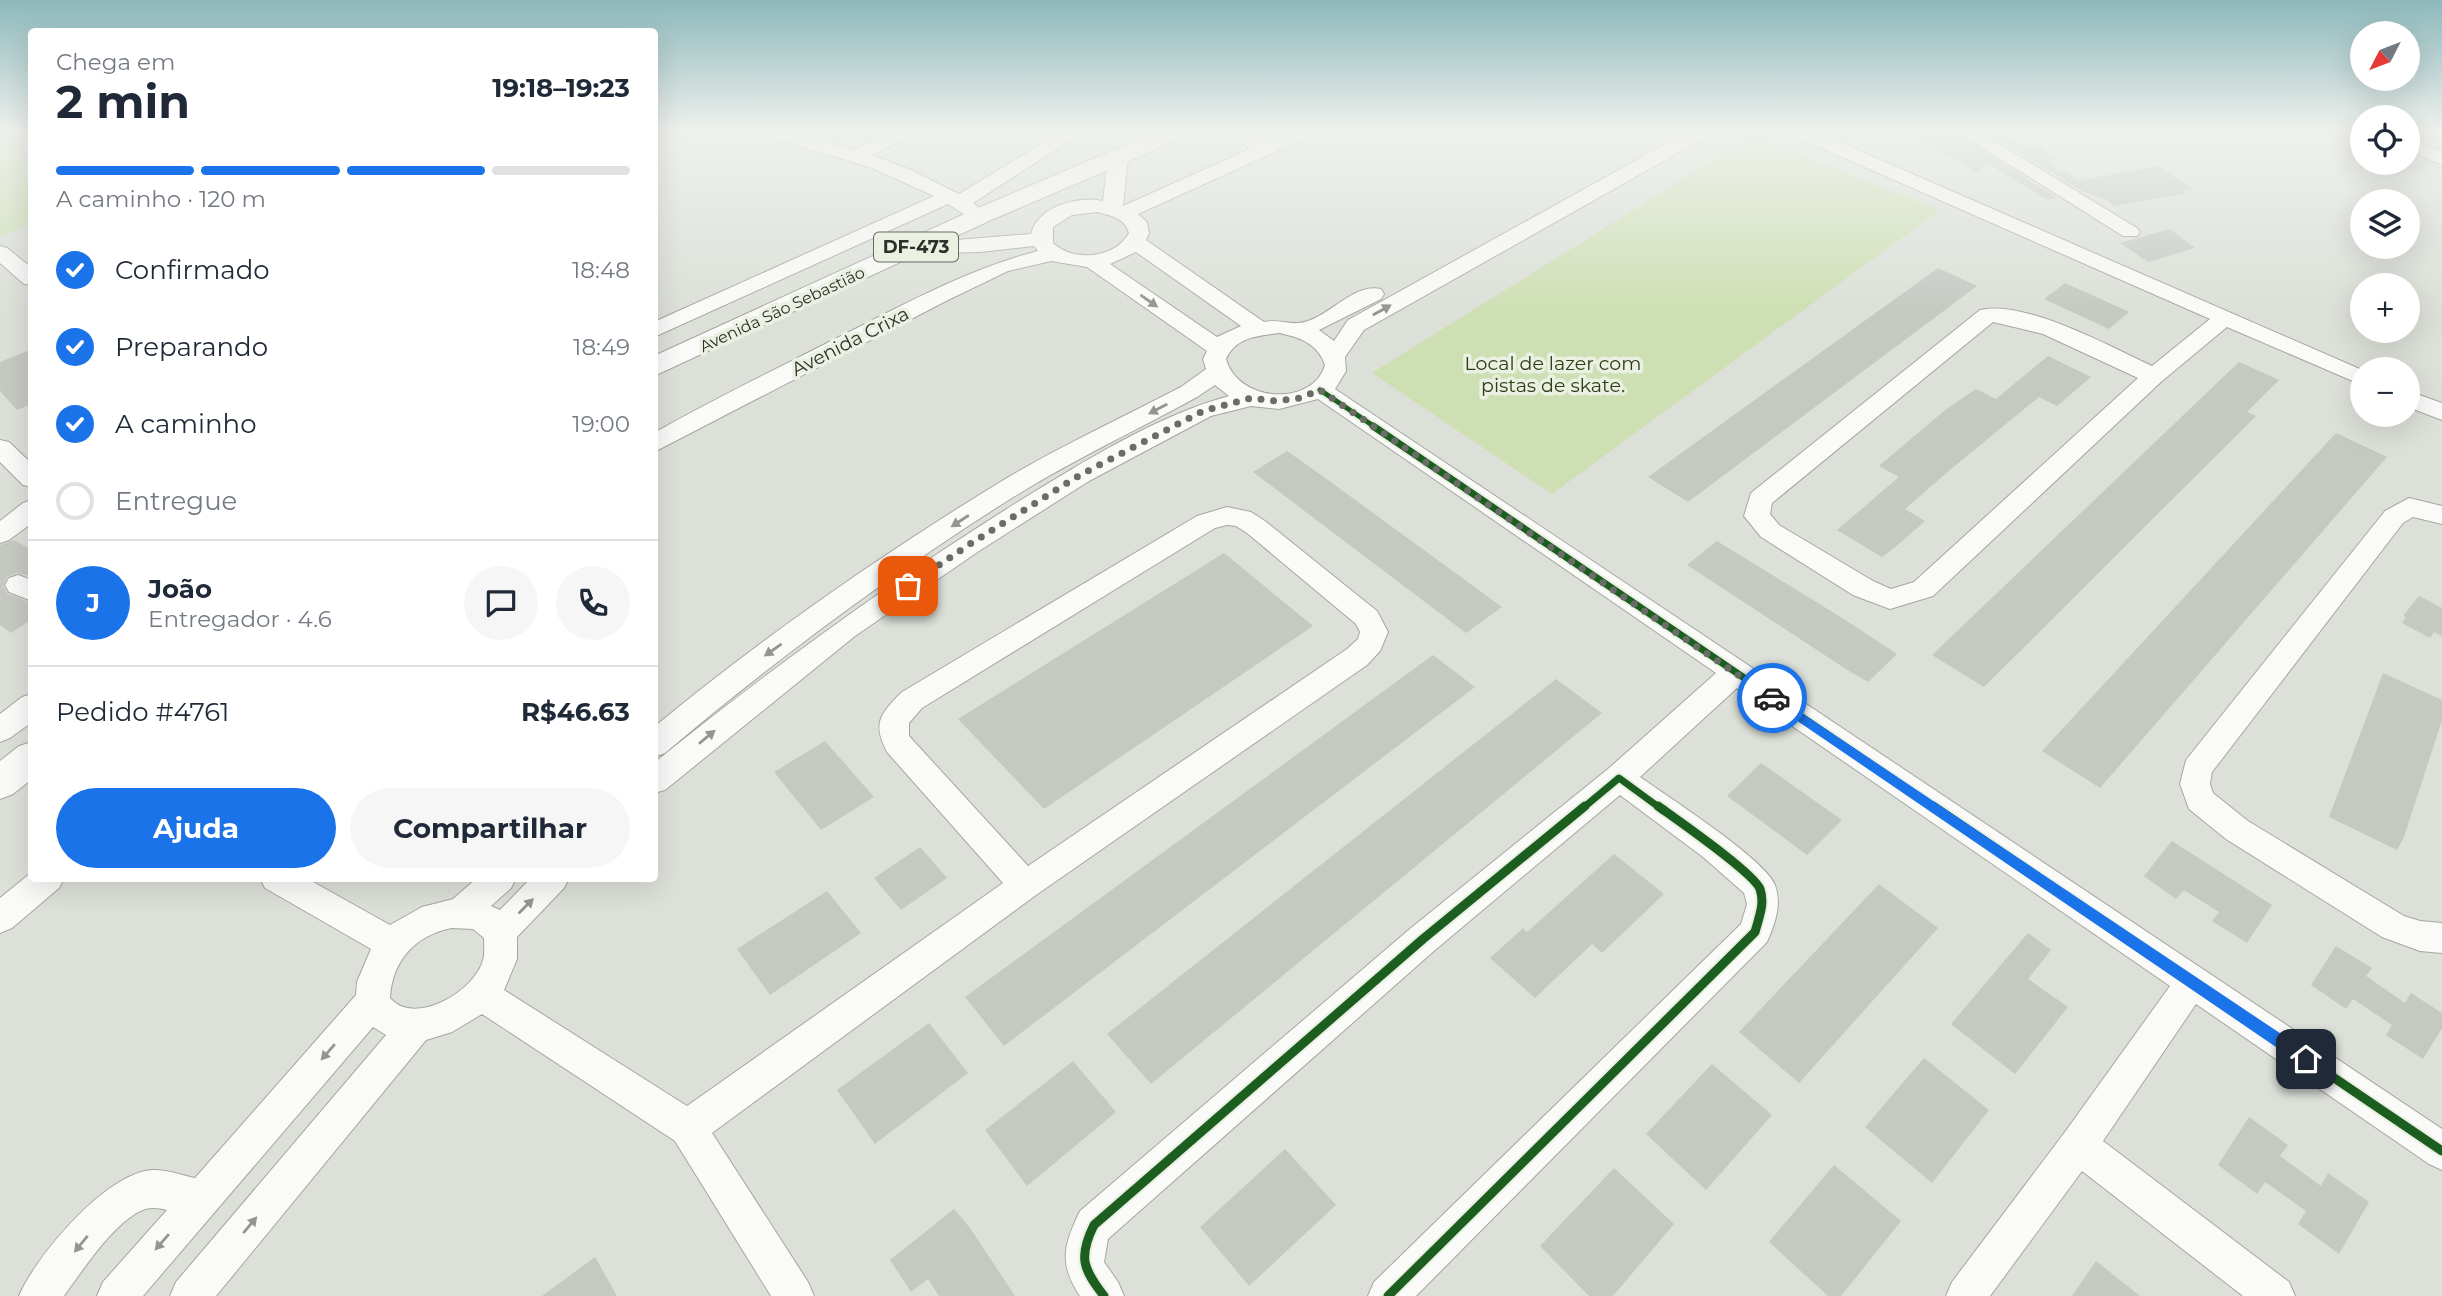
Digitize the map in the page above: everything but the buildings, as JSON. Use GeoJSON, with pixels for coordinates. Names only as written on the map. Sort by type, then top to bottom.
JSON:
{"type":"FeatureCollection","features":[{"type":"Feature","properties":{"kind":"main road","name":"Avenida São Sebastião"},"geometry":{"type":"LineString","coordinates":[[658,365],[914,248],[964,204],[1005,191]]}},
{"type":"Feature","properties":{"kind":"main road"},"geometry":{"type":"LineString","coordinates":[[0,783],[28,760]]}},
{"type":"Feature","properties":{"kind":"street"},"geometry":{"type":"LineString","coordinates":[[940,191],[964,204]]}},
{"type":"Feature","properties":{"kind":"street"},"geometry":{"type":"LineString","coordinates":[[658,328],[964,204],[983,191]]}},
{"type":"Feature","properties":{"kind":"street"},"geometry":{"type":"LineString","coordinates":[[1119,191],[1119,211]]}},
{"type":"Feature","properties":{"kind":"street"},"geometry":{"type":"LineString","coordinates":[[1119,211],[1165,191]]}},
{"type":"Feature","properties":{"kind":"street"},"geometry":{"type":"LineString","coordinates":[[1300,330],[1327,320],[1558,191]]}},
{"type":"Feature","properties":{"kind":"street"},"geometry":{"type":"LineString","coordinates":[[1334,356],[1356,325],[1595,191]]}},
{"type":"Feature","properties":{"kind":"street"},"geometry":{"type":"LineString","coordinates":[[1936,191],[2350,373]]}},
{"type":"Feature","properties":{"kind":"street"},"geometry":{"type":"LineString","coordinates":[[2064,191],[2130,232]]}},
{"type":"Feature","properties":{"kind":"street"},"geometry":{"type":"LineString","coordinates":[[914,248],[1046,246],[1070,260],[1093,262],[1119,256],[1136,243],[1140,232],[1136,221],[1119,211],[1083,207],[1055,215],[1040,230],[1046,246]]}},
{"type":"Feature","properties":{"kind":"street"},"geometry":{"type":"LineString","coordinates":[[1136,243],[1257,327]]}},
{"type":"Feature","properties":{"kind":"street","name":"Avenida Crixa"},"geometry":{"type":"LineString","coordinates":[[658,442],[702,416],[938,296],[1046,246]]}},
{"type":"Feature","properties":{"kind":"street"},"geometry":{"type":"LineString","coordinates":[[0,251],[28,276]]}},
{"type":"Feature","properties":{"kind":"street"},"geometry":{"type":"LineString","coordinates":[[658,743],[735,677],[889,567],[1008,489],[1189,392],[1217,361],[1233,335],[1257,327],[1279,326],[1300,330],[1327,345],[1334,356],[1334,374],[1320,390],[1300,398],[1276,401],[1251,398],[1229,388],[1217,361],[1093,262]]}},
{"type":"Feature","properties":{"kind":"street"},"geometry":{"type":"LineString","coordinates":[[2154,376],[2030,321],[1988,315],[1759,499],[1756,516],[1770,531],[1863,588],[1890,599],[1923,590],[2154,376],[2224,319]]}},
{"type":"Feature","properties":{"kind":"street"},"geometry":{"type":"LineString","coordinates":[[1320,390],[2442,1151]]}},
{"type":"Feature","properties":{"kind":"street"},"geometry":{"type":"LineString","coordinates":[[658,778],[845,629],[970,544],[1080,475],[1203,411],[1251,398]]}},
{"type":"Feature","properties":{"kind":"street"},"geometry":{"type":"LineString","coordinates":[[2420,403],[2442,412]]}},
{"type":"Feature","properties":{"kind":"street"},"geometry":{"type":"LineString","coordinates":[[2442,515],[2409,507],[2394,517],[2197,769],[2194,784],[2200,800],[2237,830],[2394,927],[2420,936],[2442,938]]}},
{"type":"Feature","properties":{"kind":"street"},"geometry":{"type":"LineString","coordinates":[[0,534],[28,512]]}},
{"type":"Feature","properties":{"kind":"street"},"geometry":{"type":"LineString","coordinates":[[688,1128],[1025,885],[1357,657],[1370,644],[1374,632],[1367,618],[1256,527],[1242,518],[1227,516],[1206,522],[912,700],[892,724],[892,734],[898,744],[1025,885]]}},
{"type":"Feature","properties":{"kind":"street"},"geometry":{"type":"LineString","coordinates":[[1104,1296],[1088,1275],[1082,1254],[1094,1225],[1423,939],[1619,778],[1735,673]]}},
{"type":"Feature","properties":{"kind":"street"},"geometry":{"type":"LineString","coordinates":[[0,730],[28,708]]}},
{"type":"Feature","properties":{"kind":"street"},"geometry":{"type":"LineString","coordinates":[[0,730],[28,725]]}},
{"type":"Feature","properties":{"kind":"street"},"geometry":{"type":"LineString","coordinates":[[1388,1296],[1755,932],[1763,904],[1759,886],[1714,847],[1619,778]]}},
{"type":"Feature","properties":{"kind":"street"},"geometry":{"type":"LineString","coordinates":[[0,918],[43,882]]}},
{"type":"Feature","properties":{"kind":"street"},"geometry":{"type":"LineString","coordinates":[[283,882],[393,944]]}},
{"type":"Feature","properties":{"kind":"street"},"geometry":{"type":"LineString","coordinates":[[460,912],[495,882]]}},
{"type":"Feature","properties":{"kind":"street"},"geometry":{"type":"LineString","coordinates":[[499,933],[549,882]]}},
{"type":"Feature","properties":{"kind":"street"},"geometry":{"type":"LineString","coordinates":[[460,912],[477,915],[490,922],[499,933],[503,951],[497,973],[481,994],[463,1010],[440,1021],[417,1025],[397,1023],[389,1019],[373,1001],[372,982],[379,962],[393,944],[413,927],[436,916],[460,912]]}},
{"type":"Feature","properties":{"kind":"street"},"geometry":{"type":"LineString","coordinates":[[1966,1296],[2078,1145],[2192,982]]}},
{"type":"Feature","properties":{"kind":"street"},"geometry":{"type":"LineString","coordinates":[[481,994],[688,1128],[794,1296]]}},
{"type":"Feature","properties":{"kind":"street"},"geometry":{"type":"LineString","coordinates":[[117,1296],[373,1001]]}},
{"type":"Feature","properties":{"kind":"street"},"geometry":{"type":"LineString","coordinates":[[190,1296],[417,1025]]}},
{"type":"Feature","properties":{"kind":"street"},"geometry":{"type":"LineString","coordinates":[[2078,1145],[2275,1296]]}},
{"type":"Feature","properties":{"kind":"street"},"geometry":{"type":"LineString","coordinates":[[38,1296],[104,1216],[128,1195],[149,1188],[200,1198]]}},
{"type":"Feature","properties":{"kind":"green space"},"geometry":{"type":"Polygon","coordinates":[[[0,191],[28,191],[28,225],[0,237],[0,191]]]}},
{"type":"Feature","properties":{"kind":"green space","name":"Local de lazer com pistas de skate."},"geometry":{"type":"Polygon","coordinates":[[[1663,191],[1893,191],[1940,210],[1552,494],[1372,373],[1663,191]]]}},
{"type":"Feature","properties":{"kind":"cycle path"},"geometry":{"type":"LineString","coordinates":[[1320,390],[2442,1151]]}},
{"type":"Feature","properties":{"kind":"cycle path"},"geometry":{"type":"LineString","coordinates":[[1104,1296],[1086,1270],[1083,1255],[1094,1225],[1423,939],[1619,778],[1714,847],[1759,886],[1763,904],[1755,932],[1388,1296]]}},
{"type":"Feature","properties":{"kind":"way so far"},"geometry":{"type":"LineString","coordinates":[[908,586],[1080,475],[1203,411],[1251,398],[1276,401],[1300,398],[1320,390],[1772,698]]}},
{"type":"Feature","properties":{"kind":"route"},"geometry":{"type":"LineString","coordinates":[[1772,698],[2306,1059]]}}]}
